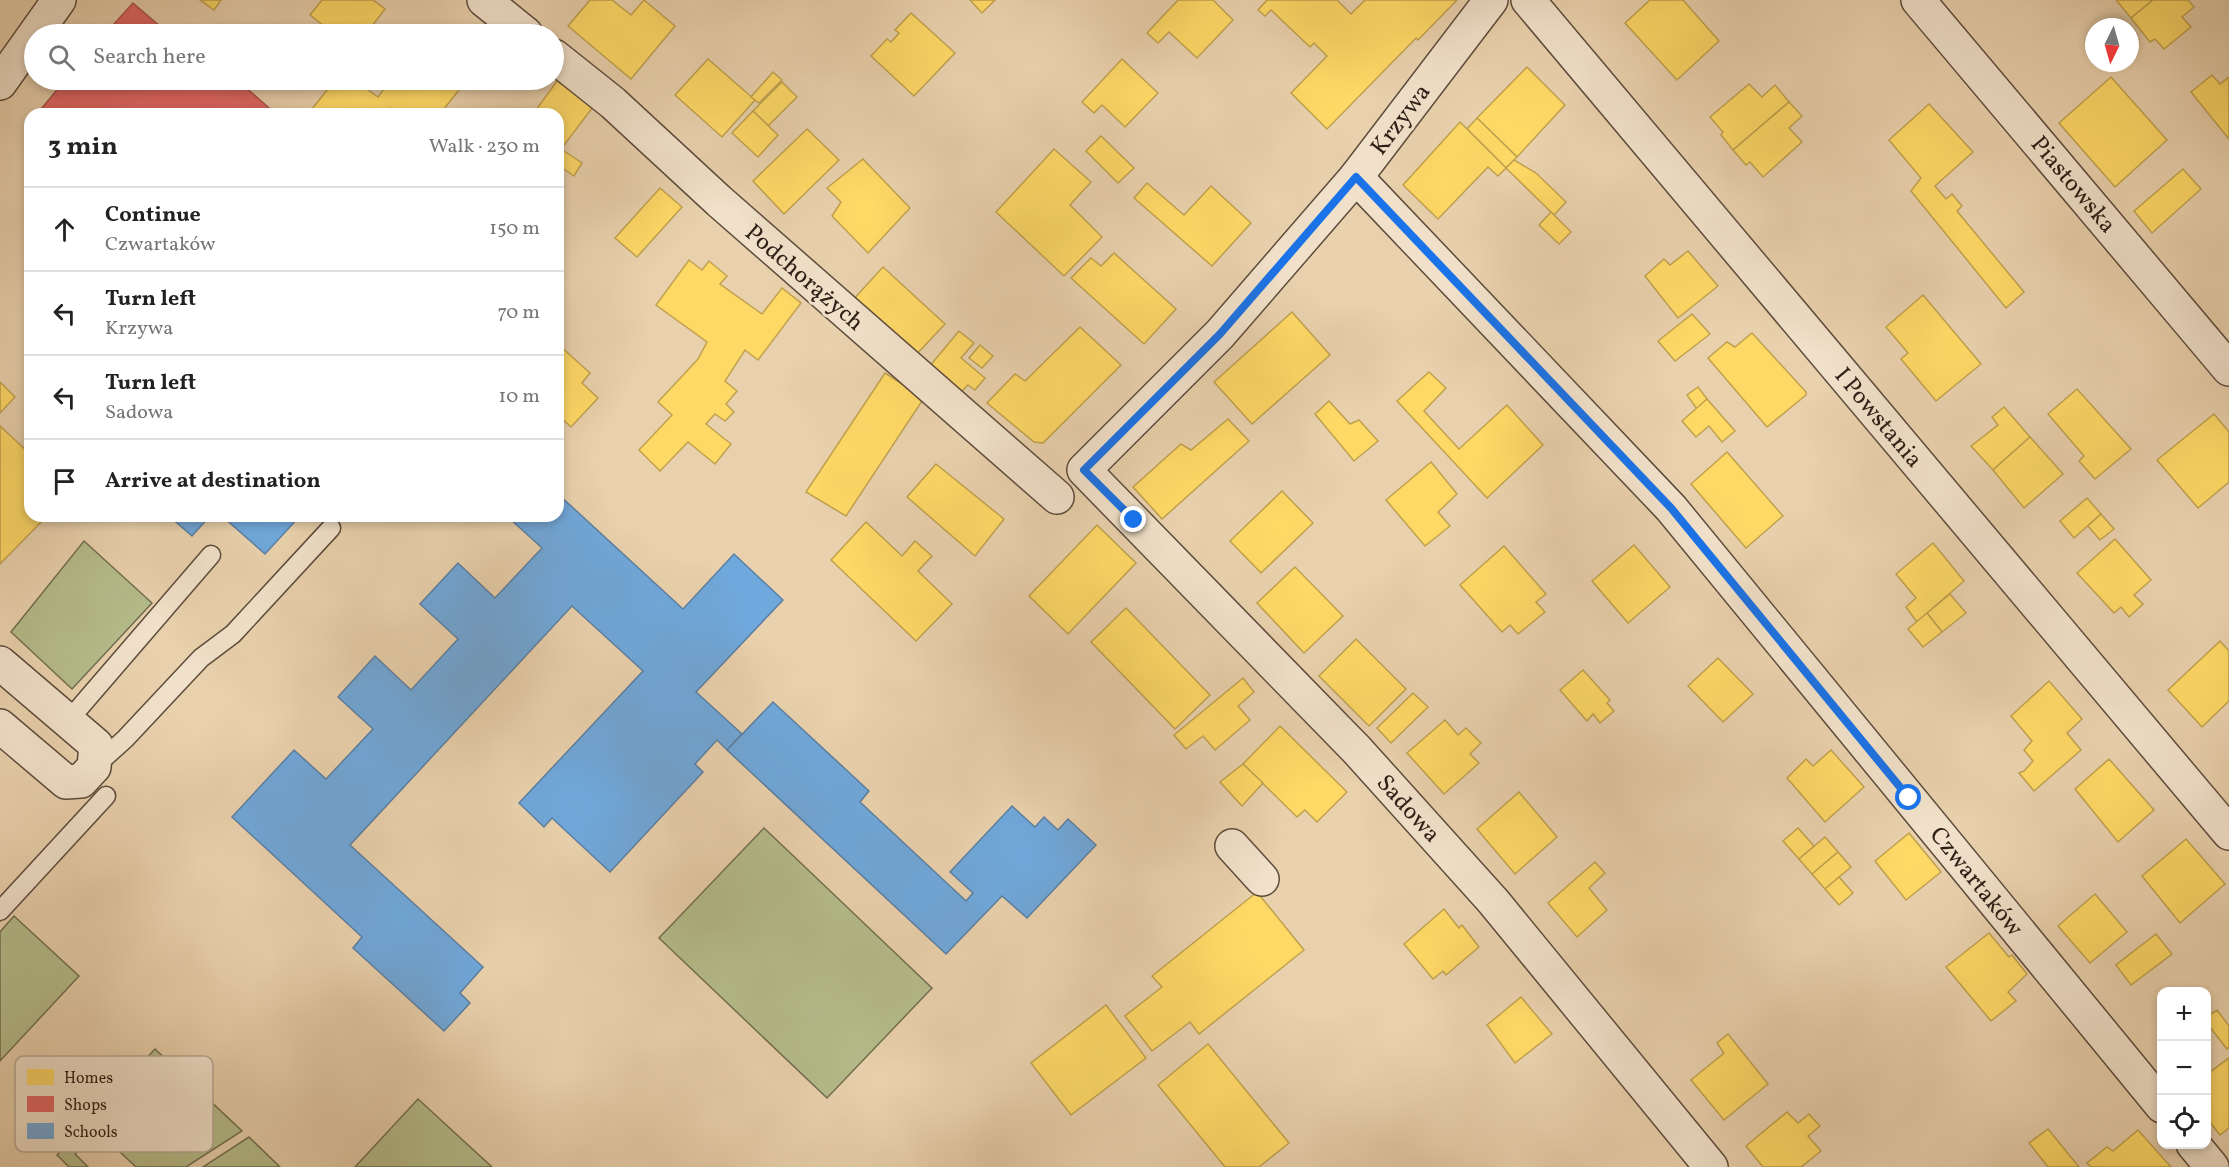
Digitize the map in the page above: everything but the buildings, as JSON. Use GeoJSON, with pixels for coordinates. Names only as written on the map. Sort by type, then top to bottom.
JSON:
{"type":"FeatureCollection","features":[{"type":"Feature","properties":{"kind":"street"},"geometry":{"type":"LineString","coordinates":[[42,24],[59,0]]}},
{"type":"Feature","properties":{"kind":"street"},"geometry":{"type":"LineString","coordinates":[[484,0],[514,24]]}},
{"type":"Feature","properties":{"kind":"street","name":"Krzywa"},"geometry":{"type":"LineString","coordinates":[[1084,470],[1220,334],[1356,177],[1491,0]]}},
{"type":"Feature","properties":{"kind":"street","name":"I Powstania"},"geometry":{"type":"LineString","coordinates":[[1528,0],[2229,833]]}},
{"type":"Feature","properties":{"kind":"street","name":"Piastowska"},"geometry":{"type":"LineString","coordinates":[[1918,0],[2229,369]]}},
{"type":"Feature","properties":{"kind":"street"},"geometry":{"type":"LineString","coordinates":[[0,83],[24,49]]}},
{"type":"Feature","properties":{"kind":"street","name":"Podchorążych"},"geometry":{"type":"LineString","coordinates":[[564,64],[613,103],[736,217],[1057,497]]}},
{"type":"Feature","properties":{"kind":"street","name":"Czwartaków"},"geometry":{"type":"LineString","coordinates":[[1356,177],[1671,508],[2157,1100]]}},
{"type":"Feature","properties":{"kind":"street","name":"Sadowa"},"geometry":{"type":"LineString","coordinates":[[1084,470],[1365,759],[1493,901],[1711,1167]]}},
{"type":"Feature","properties":{"kind":"street"},"geometry":{"type":"LineString","coordinates":[[0,663],[96,745],[94,767],[81,781],[66,782],[0,726]]}},
{"type":"Feature","properties":{"kind":"street"},"geometry":{"type":"LineString","coordinates":[[1232,846],[1262,879]]}},
{"type":"Feature","properties":{"kind":"street"},"geometry":{"type":"LineString","coordinates":[[2197,1149],[2211,1167]]}},
{"type":"Feature","properties":{"kind":"lane"},"geometry":{"type":"LineString","coordinates":[[94,767],[125,739],[201,658],[233,634],[331,528]]}},
{"type":"Feature","properties":{"kind":"lane"},"geometry":{"type":"LineString","coordinates":[[68,721],[211,555]]}},
{"type":"Feature","properties":{"kind":"lane"},"geometry":{"type":"LineString","coordinates":[[0,911],[106,796]]}},
{"type":"Feature","properties":{"kind":"green space"},"geometry":{"type":"Polygon","coordinates":[[[84,541],[152,603],[72,689],[11,632],[84,541]]]}},
{"type":"Feature","properties":{"kind":"green space"},"geometry":{"type":"Polygon","coordinates":[[[764,828],[932,988],[827,1098],[659,938],[764,828]]]}},
{"type":"Feature","properties":{"kind":"green space"},"geometry":{"type":"Polygon","coordinates":[[[14,916],[79,976],[0,1061],[0,932],[14,916]]]}},
{"type":"Feature","properties":{"kind":"green space"},"geometry":{"type":"Polygon","coordinates":[[[155,1049],[162,1056],[148,1056],[155,1049]]]}},
{"type":"Feature","properties":{"kind":"green space"},"geometry":{"type":"Polygon","coordinates":[[[418,1099],[492,1167],[355,1167],[418,1099]]]}},
{"type":"Feature","properties":{"kind":"green space"},"geometry":{"type":"Polygon","coordinates":[[[213,1104],[242,1131],[213,1150],[213,1104]]]}},
{"type":"Feature","properties":{"kind":"green space"},"geometry":{"type":"Polygon","coordinates":[[[249,1137],[280,1167],[203,1167],[249,1137]]]}},
{"type":"Feature","properties":{"kind":"green space"},"geometry":{"type":"Polygon","coordinates":[[[60,1152],[77,1152],[75,1154],[88,1167],[69,1167],[57,1155],[60,1152]]]}},
{"type":"Feature","properties":{"kind":"green space"},"geometry":{"type":"Polygon","coordinates":[[[120,1152],[209,1152],[186,1167],[136,1167],[120,1152]]]}},
{"type":"Feature","properties":{"kind":"route"},"geometry":{"type":"LineString","coordinates":[[1134,520],[1084,470],[1220,334],[1356,177],[1671,508],[1909,798]]}}]}
